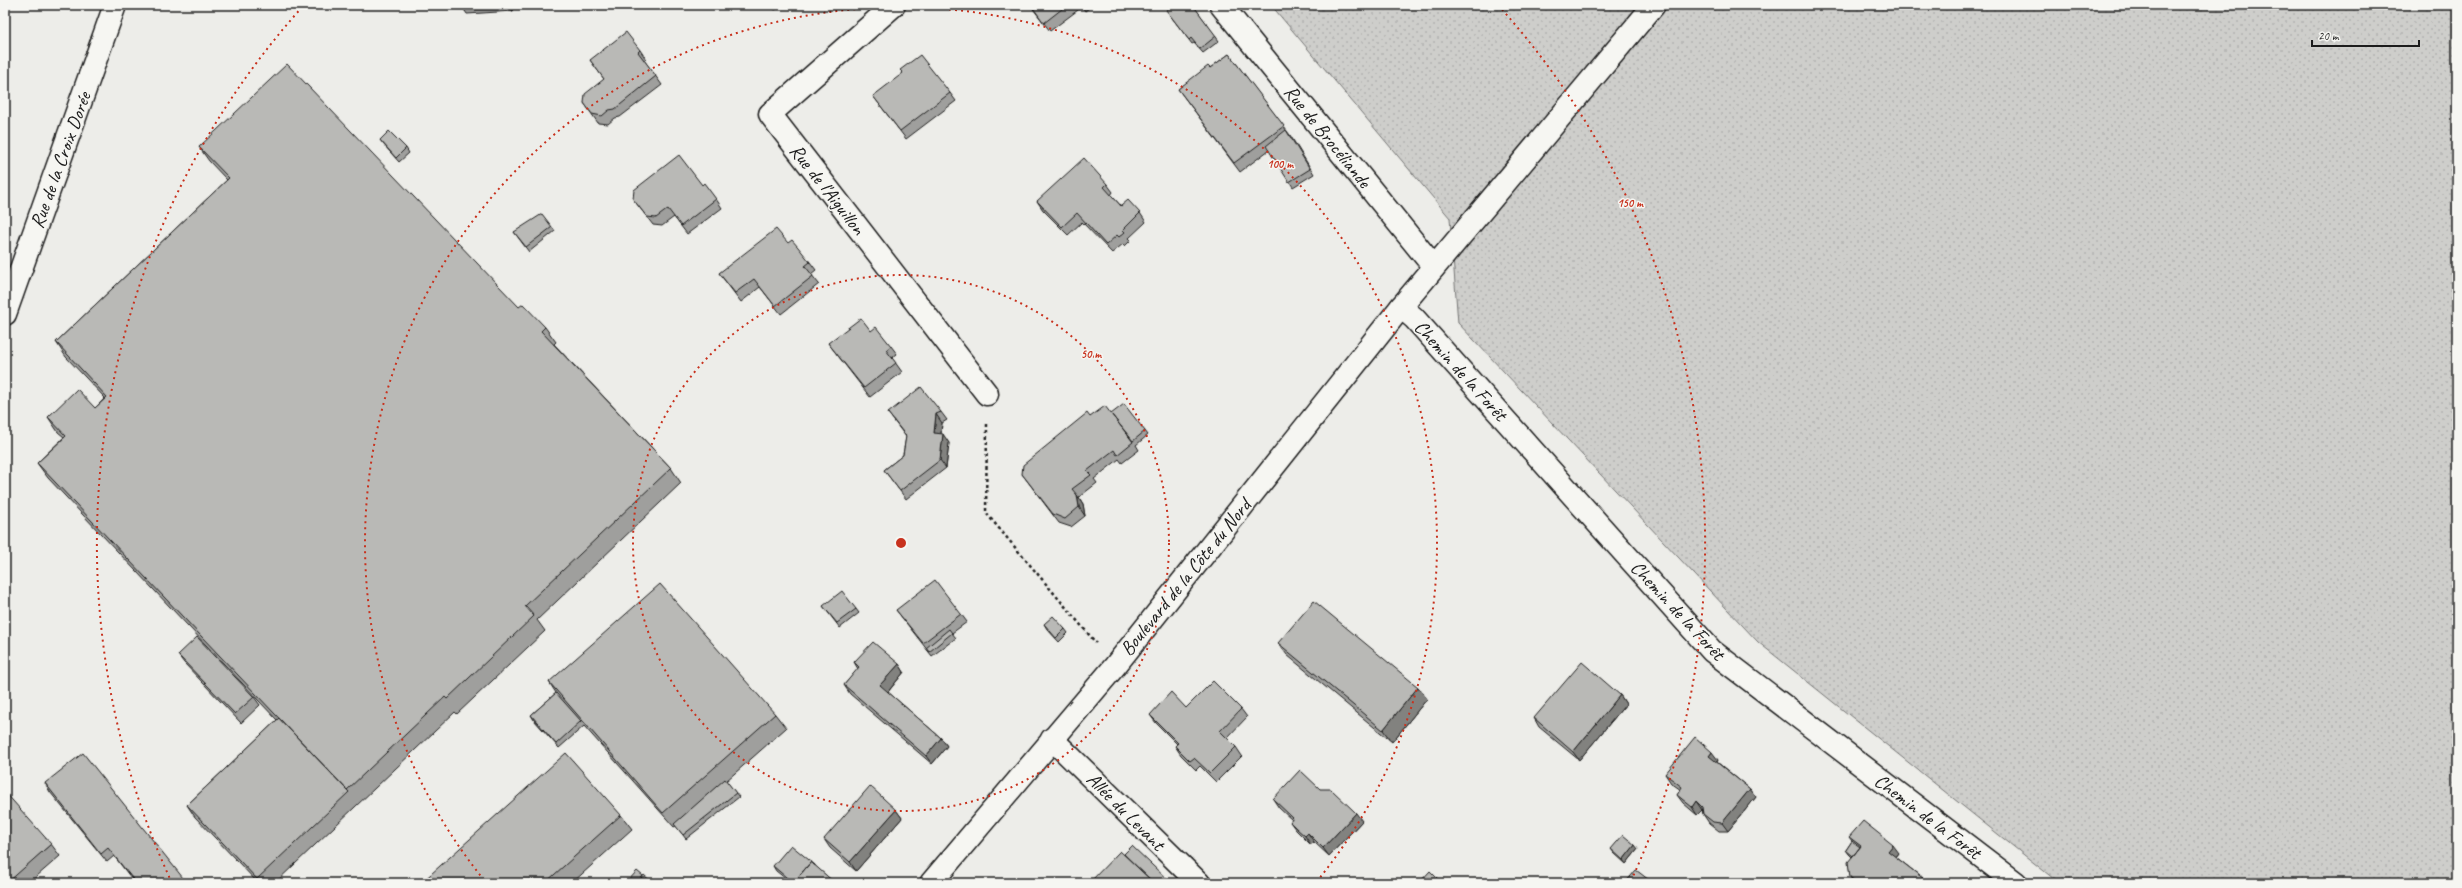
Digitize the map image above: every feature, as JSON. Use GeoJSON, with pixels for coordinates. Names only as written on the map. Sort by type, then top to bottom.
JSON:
{"type":"FeatureCollection","features":[{"type":"Feature","properties":{"kind":"street","name":"Rue de la Croix Dorée"},"geometry":{"type":"LineString","coordinates":[[5,314],[115,5]]}},
{"type":"Feature","properties":{"kind":"street","name":"Rue de l'Aiguillon"},"geometry":{"type":"LineString","coordinates":[[894,5],[770,114],[987,394]]}},
{"type":"Feature","properties":{"kind":"street","name":"Rue de Brocéliande"},"geometry":{"type":"LineString","coordinates":[[1221,5],[1434,267]]}},
{"type":"Feature","properties":{"kind":"street","name":"Boulevard de la Côte du Nord"},"geometry":{"type":"LineString","coordinates":[[931,883],[1115,666],[1434,267],[1654,5]]}},
{"type":"Feature","properties":{"kind":"street","name":"Chemin de la Forêt"},"geometry":{"type":"LineString","coordinates":[[1401,308],[1414,318],[1712,650],[2016,883]]}},
{"type":"Feature","properties":{"kind":"street","name":"Allée du Levant"},"geometry":{"type":"LineString","coordinates":[[1052,739],[1199,883]]}},
{"type":"Feature","properties":{"kind":"path"},"geometry":{"type":"LineString","coordinates":[[987,394],[986,514],[1115,666]]}},
{"type":"Feature","properties":{"kind":"shaded area"},"geometry":{"type":"Polygon","coordinates":[[[1271,5],[2457,5],[2457,883],[2059,883],[1758,642],[1458,323],[1450,218],[1271,5]]]}},
{"type":"Feature","properties":{"kind":"building"},"geometry":{"type":"Polygon","coordinates":[[[1031,5],[1067,5],[1044,23],[1031,5]]]}},
{"type":"Feature","properties":{"kind":"building"},"geometry":{"type":"Polygon","coordinates":[[[1173,5],[1193,5],[1216,36],[1200,49],[1191,38],[1189,40],[1166,10],[1173,5]]]}},
{"type":"Feature","properties":{"kind":"building"},"geometry":{"type":"Polygon","coordinates":[[[626,32],[640,50],[638,52],[656,76],[615,109],[609,110],[602,116],[592,114],[584,103],[585,94],[604,79],[590,60],[626,32]]]}},
{"type":"Feature","properties":{"kind":"building"},"geometry":{"type":"Polygon","coordinates":[[[1229,54],[1284,126],[1234,163],[1178,89],[1208,66],[1210,68],[1229,54]]]}},
{"type":"Feature","properties":{"kind":"building"},"geometry":{"type":"Polygon","coordinates":[[[920,55],[950,93],[900,131],[873,96],[903,73],[900,70],[920,55]]]}},
{"type":"Feature","properties":{"kind":"building"},"geometry":{"type":"Polygon","coordinates":[[[287,64],[519,307],[523,304],[545,327],[541,331],[671,468],[525,606],[534,616],[447,699],[445,697],[347,790],[37,463],[66,436],[48,417],[77,389],[95,408],[107,397],[56,342],[229,178],[199,147],[287,64]]]}},
{"type":"Feature","properties":{"kind":"building"},"geometry":{"type":"Polygon","coordinates":[[[1286,130],[1310,169],[1289,182],[1266,146],[1286,130]]]}},
{"type":"Feature","properties":{"kind":"building"},"geometry":{"type":"Polygon","coordinates":[[[389,131],[406,148],[396,158],[380,140],[389,131]]]}},
{"type":"Feature","properties":{"kind":"building"},"geometry":{"type":"Polygon","coordinates":[[[679,155],[702,185],[704,183],[716,199],[681,226],[668,209],[656,218],[647,217],[633,199],[634,190],[679,155]]]}},
{"type":"Feature","properties":{"kind":"building"},"geometry":{"type":"Polygon","coordinates":[[[1084,158],[1107,184],[1104,187],[1121,206],[1128,200],[1140,213],[1123,230],[1125,232],[1119,237],[1117,235],[1106,245],[1077,213],[1062,227],[1037,201],[1084,158]]]}},
{"type":"Feature","properties":{"kind":"building"},"geometry":{"type":"Polygon","coordinates":[[[542,214],[552,227],[526,247],[514,232],[542,214]]]}},
{"type":"Feature","properties":{"kind":"building"},"geometry":{"type":"Polygon","coordinates":[[[776,229],[788,243],[792,240],[810,262],[805,266],[813,276],[775,306],[754,279],[735,293],[719,273],[776,229]]]}},
{"type":"Feature","properties":{"kind":"building"},"geometry":{"type":"Polygon","coordinates":[[[861,318],[871,331],[876,327],[891,346],[886,350],[896,363],[864,388],[828,343],[861,318]]]}},
{"type":"Feature","properties":{"kind":"building"},"geometry":{"type":"Polygon","coordinates":[[[921,387],[941,412],[936,414],[934,433],[943,434],[940,460],[900,491],[884,470],[903,455],[906,436],[888,413],[921,387]]]}},
{"type":"Feature","properties":{"kind":"building"},"geometry":{"type":"Polygon","coordinates":[[[1124,404],[1145,431],[1133,441],[1111,414],[1124,404]]]}},
{"type":"Feature","properties":{"kind":"building"},"geometry":{"type":"Polygon","coordinates":[[[1105,406],[1133,442],[1117,455],[1114,450],[1087,471],[1091,475],[1072,489],[1077,495],[1079,507],[1065,519],[1053,514],[1022,474],[1023,465],[1087,413],[1090,417],[1105,406]]]}},
{"type":"Feature","properties":{"kind":"building"},"geometry":{"type":"Polygon","coordinates":[[[935,580],[961,614],[923,643],[896,610],[935,580]]]}},
{"type":"Feature","properties":{"kind":"building"},"geometry":{"type":"Polygon","coordinates":[[[660,584],[775,714],[663,813],[549,682],[660,584]]]}},
{"type":"Feature","properties":{"kind":"building"},"geometry":{"type":"Polygon","coordinates":[[[842,591],[856,609],[837,623],[823,606],[842,591]]]}},
{"type":"Feature","properties":{"kind":"building"},"geometry":{"type":"Polygon","coordinates":[[[1314,601],[1418,687],[1383,730],[1278,643],[1314,601]]]}},
{"type":"Feature","properties":{"kind":"building"},"geometry":{"type":"Polygon","coordinates":[[[1053,616],[1065,629],[1056,638],[1044,624],[1053,616]]]}},
{"type":"Feature","properties":{"kind":"building"},"geometry":{"type":"Polygon","coordinates":[[[949,629],[952,633],[929,652],[926,648],[949,629]]]}},
{"type":"Feature","properties":{"kind":"building"},"geometry":{"type":"Polygon","coordinates":[[[197,637],[254,697],[235,714],[178,655],[197,637]]]}},
{"type":"Feature","properties":{"kind":"building"},"geometry":{"type":"Polygon","coordinates":[[[873,642],[899,664],[880,685],[941,738],[926,756],[844,685],[859,667],[854,662],[873,642]]]}},
{"type":"Feature","properties":{"kind":"building"},"geometry":{"type":"Polygon","coordinates":[[[1582,662],[1620,695],[1573,752],[1534,718],[1582,662]]]}},
{"type":"Feature","properties":{"kind":"building"},"geometry":{"type":"Polygon","coordinates":[[[1213,681],[1241,709],[1220,731],[1236,747],[1210,773],[1194,758],[1190,761],[1175,746],[1178,743],[1150,715],[1171,692],[1186,708],[1213,681]]]}},
{"type":"Feature","properties":{"kind":"building"},"geometry":{"type":"Polygon","coordinates":[[[556,693],[581,721],[556,744],[531,715],[556,693]]]}},
{"type":"Feature","properties":{"kind":"building"},"geometry":{"type":"Polygon","coordinates":[[[279,718],[349,792],[257,879],[187,805],[279,718]]]}},
{"type":"Feature","properties":{"kind":"building"},"geometry":{"type":"Polygon","coordinates":[[[1695,737],[1712,752],[1709,756],[1750,789],[1722,823],[1713,822],[1703,814],[1702,807],[1696,801],[1692,807],[1677,795],[1682,787],[1665,774],[1695,737]]]}},
{"type":"Feature","properties":{"kind":"building"},"geometry":{"type":"Polygon","coordinates":[[[83,753],[187,883],[136,883],[108,848],[101,854],[45,783],[83,753]]]}},
{"type":"Feature","properties":{"kind":"building"},"geometry":{"type":"Polygon","coordinates":[[[566,753],[621,815],[545,883],[421,883],[566,753]]]}},
{"type":"Feature","properties":{"kind":"building"},"geometry":{"type":"Polygon","coordinates":[[[1300,770],[1320,789],[1331,789],[1356,813],[1323,848],[1308,833],[1305,836],[1296,828],[1290,822],[1293,818],[1273,799],[1300,770]]]}},
{"type":"Feature","properties":{"kind":"building"},"geometry":{"type":"Polygon","coordinates":[[[725,779],[736,793],[683,835],[674,824],[725,779]]]}},
{"type":"Feature","properties":{"kind":"building"},"geometry":{"type":"Polygon","coordinates":[[[870,786],[896,810],[850,862],[824,839],[870,786]]]}},
{"type":"Feature","properties":{"kind":"building"},"geometry":{"type":"Polygon","coordinates":[[[5,792],[51,844],[7,883],[5,883],[5,792]]]}},
{"type":"Feature","properties":{"kind":"building"},"geometry":{"type":"Polygon","coordinates":[[[1863,821],[1893,845],[1888,851],[1929,883],[1857,883],[1850,877],[1848,862],[1861,846],[1849,837],[1863,821]]]}},
{"type":"Feature","properties":{"kind":"building"},"geometry":{"type":"Polygon","coordinates":[[[1623,835],[1635,845],[1623,860],[1611,849],[1623,835]]]}},
{"type":"Feature","properties":{"kind":"building"},"geometry":{"type":"Polygon","coordinates":[[[1852,841],[1860,847],[1853,856],[1846,850],[1852,841]]]}},
{"type":"Feature","properties":{"kind":"building"},"geometry":{"type":"Polygon","coordinates":[[[791,845],[815,865],[811,862],[793,883],[773,866],[791,845]]]}},
{"type":"Feature","properties":{"kind":"building"},"geometry":{"type":"Polygon","coordinates":[[[1132,846],[1171,883],[1154,883],[1124,854],[1132,846]]]}},
{"type":"Feature","properties":{"kind":"building"},"geometry":{"type":"Polygon","coordinates":[[[1120,851],[1154,883],[1089,883],[1120,851]]]}},
{"type":"Feature","properties":{"kind":"building"},"geometry":{"type":"Polygon","coordinates":[[[811,862],[835,883],[793,883],[811,862]]]}},
{"type":"Feature","properties":{"kind":"building"},"geometry":{"type":"Polygon","coordinates":[[[1636,870],[1653,883],[1625,883],[1636,870]]]}},
{"type":"Feature","properties":{"kind":"building"},"geometry":{"type":"Polygon","coordinates":[[[637,871],[643,876],[637,883],[626,883],[637,871]]]}},
{"type":"Feature","properties":{"kind":"building"},"geometry":{"type":"Polygon","coordinates":[[[1430,871],[1442,883],[1419,883],[1430,871]]]}},
{"type":"Feature","properties":{"kind":"building"},"geometry":{"type":"Polygon","coordinates":[[[644,875],[653,883],[637,883],[644,875]]]}}]}
